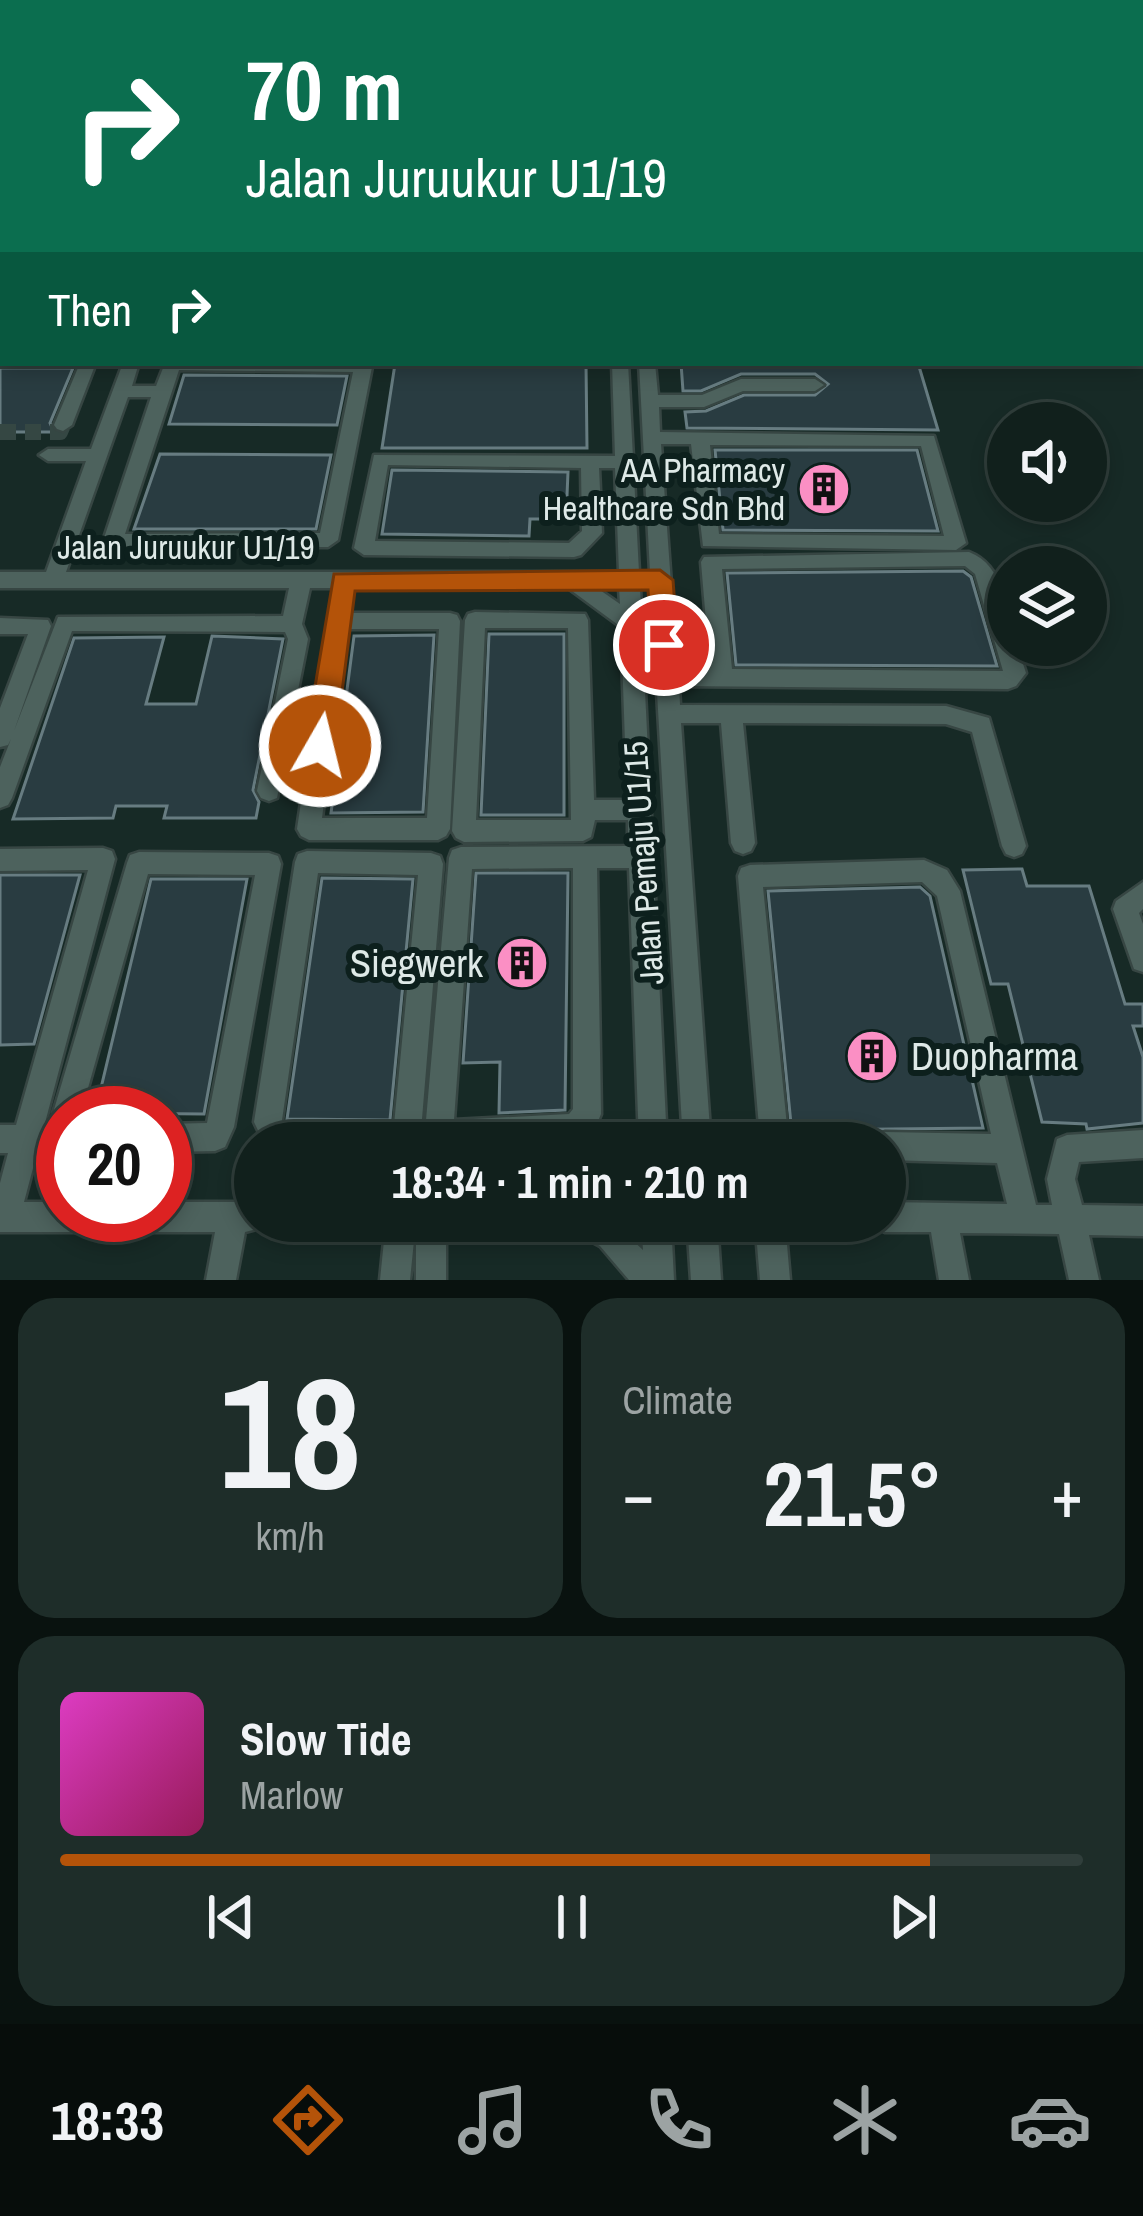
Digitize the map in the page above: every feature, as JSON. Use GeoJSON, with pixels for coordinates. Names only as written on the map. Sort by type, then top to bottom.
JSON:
{"type":"FeatureCollection","features":[{"type":"Feature","properties":{"kind":"street"},"geometry":{"type":"LineString","coordinates":[[87,366],[64,422],[110,420]]}},
{"type":"Feature","properties":{"kind":"street"},"geometry":{"type":"LineString","coordinates":[[52,580],[130,366]]}},
{"type":"Feature","properties":{"kind":"street"},"geometry":{"type":"LineString","coordinates":[[172,366],[113,541],[328,540],[363,367],[268,366]]}},
{"type":"Feature","properties":{"kind":"street","name":"Jalan Pemaju U1/15"},"geometry":{"type":"LineString","coordinates":[[620,366],[652,1122]]}},
{"type":"Feature","properties":{"kind":"street","name":"Jalan Pemaju U1/15"},"geometry":{"type":"LineString","coordinates":[[647,366],[696,1122]]}},
{"type":"Feature","properties":{"kind":"street"},"geometry":{"type":"LineString","coordinates":[[649,401],[704,401],[741,385],[815,385]]}},
{"type":"Feature","properties":{"kind":"street"},"geometry":{"type":"LineString","coordinates":[[120,391],[162,392]]}},
{"type":"Feature","properties":{"kind":"street"},"geometry":{"type":"LineString","coordinates":[[651,438],[928,440],[956,543],[710,541],[700,439]]}},
{"type":"Feature","properties":{"kind":"street"},"geometry":{"type":"LineString","coordinates":[[48,455],[98,455]]}},
{"type":"Feature","properties":{"kind":"street"},"geometry":{"type":"LineString","coordinates":[[590,462],[592,533],[574,550],[364,548],[380,459],[622,462]]}},
{"type":"Feature","properties":{"kind":"street"},"geometry":{"type":"LineString","coordinates":[[84,493],[129,492]]}},
{"type":"Feature","properties":{"kind":"street"},"geometry":{"type":"LineString","coordinates":[[625,548],[572,580],[628,621]]}},
{"type":"Feature","properties":{"kind":"street"},"geometry":{"type":"LineString","coordinates":[[666,677],[722,678],[1008,680],[1015,673],[984,570],[969,559],[711,562],[722,678]]}},
{"type":"Feature","properties":{"kind":"street","name":"Jalan Juruukur U1/19"},"geometry":{"type":"LineString","coordinates":[[0,580],[660,580]]}},
{"type":"Feature","properties":{"kind":"street"},"geometry":{"type":"LineString","coordinates":[[269,791],[298,639],[292,624],[301,581]]}},
{"type":"Feature","properties":{"kind":"street"},"geometry":{"type":"LineString","coordinates":[[337,621],[450,621],[438,830],[309,829],[337,621],[344,581]]}},
{"type":"Feature","properties":{"kind":"street"},"geometry":{"type":"LineString","coordinates":[[475,620],[578,620],[582,810],[583,830],[464,831],[475,620]]}},
{"type":"Feature","properties":{"kind":"street"},"geometry":{"type":"LineString","coordinates":[[0,798],[65,623],[292,624]]}},
{"type":"Feature","properties":{"kind":"street"},"geometry":{"type":"LineString","coordinates":[[0,626],[40,626],[0,738]]}},
{"type":"Feature","properties":{"kind":"street"},"geometry":{"type":"LineString","coordinates":[[669,714],[946,715],[981,725],[1014,846]]}},
{"type":"Feature","properties":{"kind":"street"},"geometry":{"type":"LineString","coordinates":[[731,714],[743,843]]}},
{"type":"Feature","properties":{"kind":"street"},"geometry":{"type":"LineString","coordinates":[[582,810],[638,810]]}},
{"type":"Feature","properties":{"kind":"street"},"geometry":{"type":"LineString","coordinates":[[580,1122],[586,1114],[585,857]]}},
{"type":"Feature","properties":{"kind":"street"},"geometry":{"type":"LineString","coordinates":[[440,1122],[461,858],[640,857]]}},
{"type":"Feature","properties":{"kind":"street"},"geometry":{"type":"LineString","coordinates":[[0,860],[103,859],[14,1139],[3,1217],[36,1217]]}},
{"type":"Feature","properties":{"kind":"street"},"geometry":{"type":"LineString","coordinates":[[307,862],[431,864],[406,1141],[277,1138],[268,1122],[307,862]]}},
{"type":"Feature","properties":{"kind":"street"},"geometry":{"type":"LineString","coordinates":[[75,1086],[139,863],[269,864],[220,1127],[215,1137],[192,1137]]}},
{"type":"Feature","properties":{"kind":"street"},"geometry":{"type":"LineString","coordinates":[[773,1122],[750,875],[924,871],[938,878],[948,892],[1025,1219]]}},
{"type":"Feature","properties":{"kind":"street"},"geometry":{"type":"LineString","coordinates":[[1143,893],[1125,909],[1143,960]]}},
{"type":"Feature","properties":{"kind":"street"},"geometry":{"type":"LineString","coordinates":[[1084,1280],[1061,1179],[1067,1148],[1143,1144]]}},
{"type":"Feature","properties":{"kind":"street"},"geometry":{"type":"LineString","coordinates":[[906,1147],[1008,1150]]}},
{"type":"Feature","properties":{"kind":"street"},"geometry":{"type":"LineString","coordinates":[[192,1217],[234,1217]]}},
{"type":"Feature","properties":{"kind":"street"},"geometry":{"type":"LineString","coordinates":[[906,1217],[1143,1221]]}},
{"type":"Feature","properties":{"kind":"street"},"geometry":{"type":"LineString","coordinates":[[943,1218],[954,1280]]}},
{"type":"Feature","properties":{"kind":"street"},"geometry":{"type":"LineString","coordinates":[[221,1280],[235,1242]]}},
{"type":"Feature","properties":{"kind":"street"},"geometry":{"type":"LineString","coordinates":[[395,1280],[399,1242]]}},
{"type":"Feature","properties":{"kind":"street"},"geometry":{"type":"LineString","coordinates":[[431,1242],[431,1280]]}},
{"type":"Feature","properties":{"kind":"street"},"geometry":{"type":"LineString","coordinates":[[615,1242],[650,1280]]}},
{"type":"Feature","properties":{"kind":"street"},"geometry":{"type":"LineString","coordinates":[[657,1242],[659,1280]]}},
{"type":"Feature","properties":{"kind":"street"},"geometry":{"type":"LineString","coordinates":[[703,1242],[706,1280]]}},
{"type":"Feature","properties":{"kind":"street"},"geometry":{"type":"LineString","coordinates":[[772,1242],[775,1280]]}},
{"type":"Feature","properties":{"kind":"building"},"geometry":{"type":"Polygon","coordinates":[[[395,366],[586,366],[587,448],[382,448],[395,366]]]}},
{"type":"Feature","properties":{"kind":"building"},"geometry":{"type":"Polygon","coordinates":[[[681,366],[919,366],[938,430],[687,428],[685,412],[706,411],[744,395],[815,395],[828,384],[815,374],[741,374],[701,391],[683,391],[681,366]]]}},
{"type":"Feature","properties":{"kind":"building"},"geometry":{"type":"Polygon","coordinates":[[[0,368],[73,368],[50,423],[54,432],[0,432],[0,368]]]}},
{"type":"Feature","properties":{"kind":"building"},"geometry":{"type":"Polygon","coordinates":[[[184,375],[347,376],[337,425],[169,424],[184,375]]]}},
{"type":"Feature","properties":{"kind":"building","name":"AA Pharmacy Healthcare Sdn Bhd"},"geometry":{"type":"Polygon","coordinates":[[[715,450],[917,450],[938,531],[723,530],[715,450]]]}},
{"type":"Feature","properties":{"kind":"building"},"geometry":{"type":"Polygon","coordinates":[[[160,454],[331,455],[316,529],[134,529],[160,454]]]}},
{"type":"Feature","properties":{"kind":"building"},"geometry":{"type":"Polygon","coordinates":[[[392,470],[568,472],[566,519],[530,519],[529,536],[382,534],[392,470]]]}},
{"type":"Feature","properties":{"kind":"building"},"geometry":{"type":"Polygon","coordinates":[[[963,571],[971,577],[987,632],[987,666],[736,665],[727,573],[963,571]]]}},
{"type":"Feature","properties":{"kind":"building"},"geometry":{"type":"Polygon","coordinates":[[[489,634],[564,634],[564,815],[481,815],[489,634]]]}},
{"type":"Feature","properties":{"kind":"building"},"geometry":{"type":"Polygon","coordinates":[[[434,635],[423,812],[331,813],[354,636],[434,635]]]}},
{"type":"Feature","properties":{"kind":"building"},"geometry":{"type":"Polygon","coordinates":[[[212,636],[283,639],[253,790],[259,802],[256,818],[164,818],[167,806],[116,806],[113,818],[13,819],[74,638],[164,637],[146,704],[196,704],[212,636]]]}},
{"type":"Feature","properties":{"kind":"building"},"geometry":{"type":"Polygon","coordinates":[[[1022,869],[1027,886],[1089,886],[1125,1004],[1143,1004],[1143,1026],[1133,1026],[1143,1057],[1143,1123],[1087,1129],[1086,1124],[1042,1122],[1008,984],[991,984],[963,870],[1022,869]]]}},
{"type":"Feature","properties":{"kind":"building","name":"Siegwerk"},"geometry":{"type":"Polygon","coordinates":[[[476,873],[568,873],[565,1110],[499,1113],[500,1062],[463,1063],[476,873]]]}},
{"type":"Feature","properties":{"kind":"building"},"geometry":{"type":"Polygon","coordinates":[[[0,875],[80,875],[34,1044],[0,1045],[0,875]]]}},
{"type":"Feature","properties":{"kind":"building"},"geometry":{"type":"Polygon","coordinates":[[[322,878],[413,879],[390,1120],[287,1119],[322,878]]]}},
{"type":"Feature","properties":{"kind":"building"},"geometry":{"type":"Polygon","coordinates":[[[151,879],[247,879],[204,1114],[192,1114],[192,1086],[101,1086],[151,879]]]}},
{"type":"Feature","properties":{"kind":"building","name":"Duopharma"},"geometry":{"type":"Polygon","coordinates":[[[920,887],[930,896],[983,1128],[791,1122],[768,891],[920,887]]]}},
{"type":"Feature","properties":{"kind":"tunnel"},"geometry":{"type":"LineString","coordinates":[[0,432],[60,432],[63,425]]}},
{"type":"Feature","properties":{"kind":"place","name":"AA Pharmacy Healthcare Sdn Bhd"},"geometry":{"type":"Point","coordinates":[824,489]}},
{"type":"Feature","properties":{"kind":"place","name":"Siegwerk"},"geometry":{"type":"Point","coordinates":[522,963]}},
{"type":"Feature","properties":{"kind":"place","name":"Duopharma"},"geometry":{"type":"Point","coordinates":[872,1056]}},
{"type":"Feature","properties":{"kind":"route"},"geometry":{"type":"LineString","coordinates":[[320,746],[344,581],[660,580],[664,645]]}}]}
